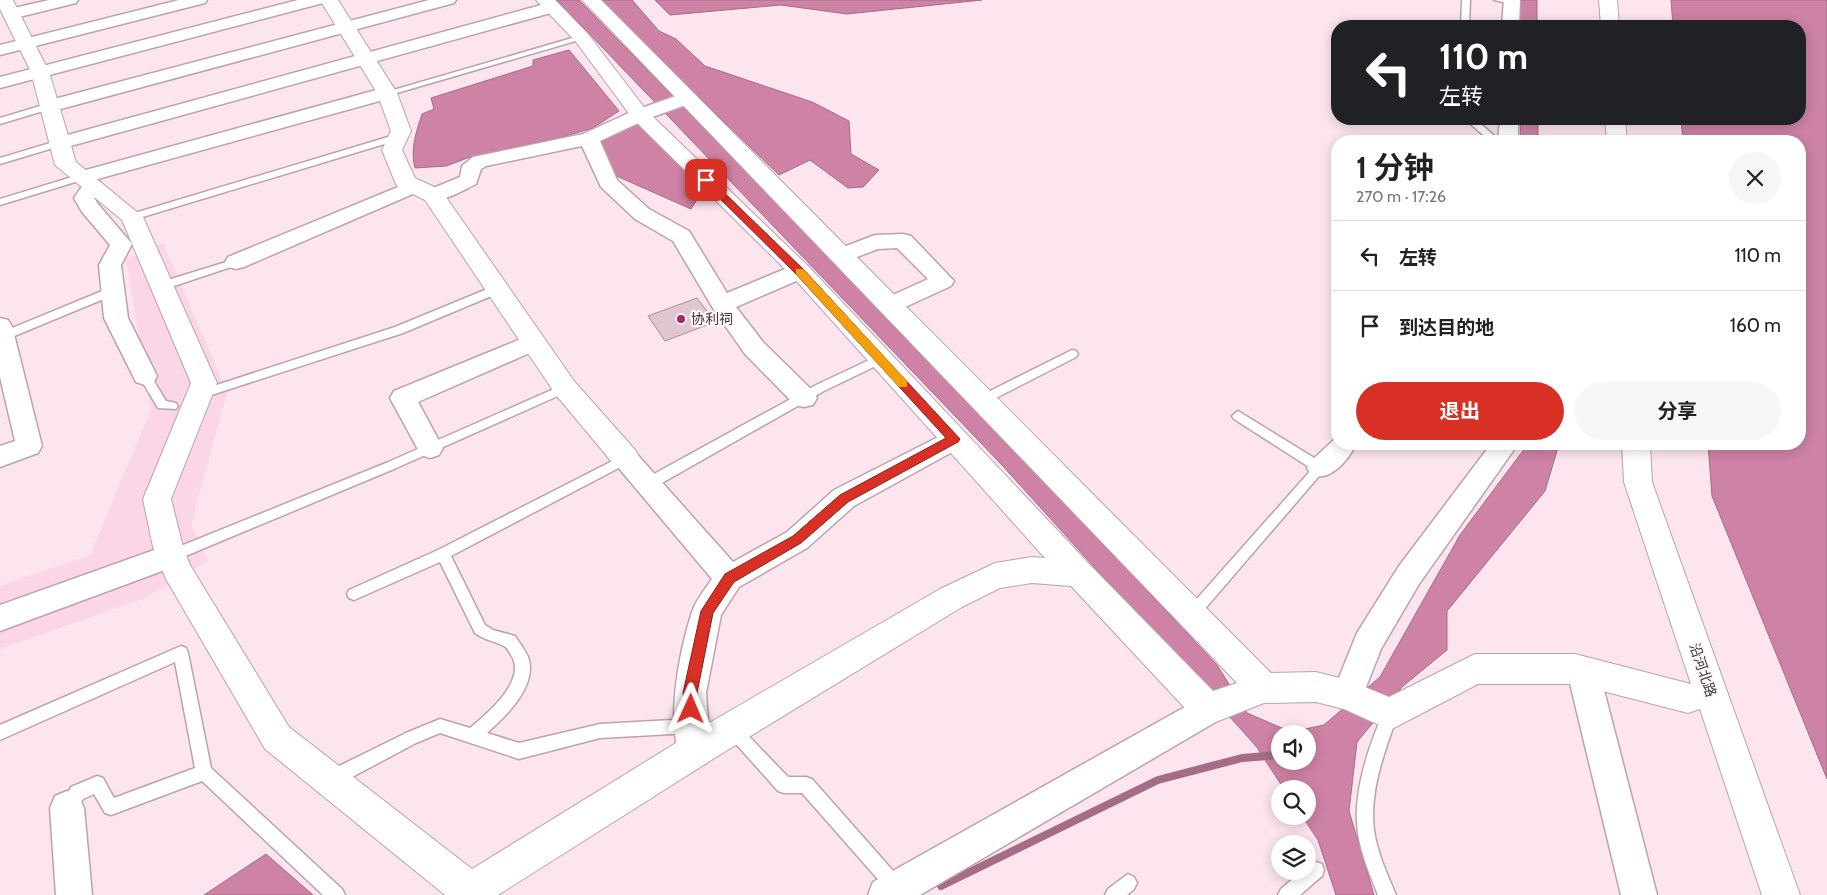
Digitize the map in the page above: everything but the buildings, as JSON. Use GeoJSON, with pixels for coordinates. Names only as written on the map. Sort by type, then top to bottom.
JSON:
{"type":"FeatureCollection","features":[{"type":"Feature","properties":{"kind":"street"},"geometry":{"type":"LineString","coordinates":[[70,0],[7,7],[13,46],[40,72],[66,165],[132,217],[204,383],[157,499],[171,556],[277,738],[469,893],[693,739],[732,728],[951,598],[995,576],[1032,570],[1061,571],[1080,575]]}},
{"type":"Feature","properties":{"kind":"street"},"geometry":{"type":"LineString","coordinates":[[13,46],[177,2],[199,0]]}},
{"type":"Feature","properties":{"kind":"street"},"geometry":{"type":"LineString","coordinates":[[0,83],[317,0]]}},
{"type":"Feature","properties":{"kind":"street"},"geometry":{"type":"LineString","coordinates":[[329,0],[387,92],[400,131],[392,150],[406,182],[424,191],[497,289],[565,388],[729,578]]}},
{"type":"Feature","properties":{"kind":"street"},"geometry":{"type":"LineString","coordinates":[[50,106],[448,0]]}},
{"type":"Feature","properties":{"kind":"street"},"geometry":{"type":"LineString","coordinates":[[591,0],[1264,688]]}},
{"type":"Feature","properties":{"kind":"street"},"geometry":{"type":"LineString","coordinates":[[1608,0],[1610,20]]}},
{"type":"Feature","properties":{"kind":"street"},"geometry":{"type":"LineString","coordinates":[[1507,1],[1510,20]]}},
{"type":"Feature","properties":{"kind":"street"},"geometry":{"type":"LineString","coordinates":[[60,143],[366,58],[548,4],[582,38],[640,114],[800,272],[1080,575],[1208,709]]}},
{"type":"Feature","properties":{"kind":"street"},"geometry":{"type":"LineString","coordinates":[[88,182],[387,92]]}},
{"type":"Feature","properties":{"kind":"street"},"geometry":{"type":"LineString","coordinates":[[236,262],[424,191],[469,180],[472,166],[480,161],[589,139],[640,114],[687,98]]}},
{"type":"Feature","properties":{"kind":"street"},"geometry":{"type":"LineString","coordinates":[[589,139],[608,183],[642,214],[681,236],[722,304],[754,348],[804,398]]}},
{"type":"Feature","properties":{"kind":"street"},"geometry":{"type":"LineString","coordinates":[[88,182],[84,198],[89,207],[121,244],[110,265],[116,318],[144,376]]}},
{"type":"Feature","properties":{"kind":"street"},"geometry":{"type":"LineString","coordinates":[[841,256],[875,242],[903,241],[943,281],[890,306]]}},
{"type":"Feature","properties":{"kind":"street"},"geometry":{"type":"LineString","coordinates":[[722,304],[800,272]]}},
{"type":"Feature","properties":{"kind":"street"},"geometry":{"type":"LineString","coordinates":[[0,457],[29,446],[6,377],[1,331]]}},
{"type":"Feature","properties":{"kind":"street"},"geometry":{"type":"LineString","coordinates":[[430,448],[403,398],[533,342]]}},
{"type":"Feature","properties":{"kind":"street"},"geometry":{"type":"LineString","coordinates":[[693,739],[690,693],[707,611],[729,578],[797,540],[844,498],[954,439]]}},
{"type":"Feature","properties":{"kind":"street"},"geometry":{"type":"LineString","coordinates":[[1320,468],[1337,450]]}},
{"type":"Feature","properties":{"kind":"street"},"geometry":{"type":"LineString","coordinates":[[1348,695],[1368,643],[1409,574],[1501,450]]}},
{"type":"Feature","properties":{"kind":"street","name":"沿河北路"},"geometry":{"type":"LineString","coordinates":[[1636,450],[1638,482],[1781,895]]}},
{"type":"Feature","properties":{"kind":"street"},"geometry":{"type":"LineString","coordinates":[[0,618],[171,556]]}},
{"type":"Feature","properties":{"kind":"street"},"geometry":{"type":"LineString","coordinates":[[895,893],[1208,709],[1264,688],[1316,687],[1348,695],[1390,714],[1476,669],[1575,669],[1688,698]]}},
{"type":"Feature","properties":{"kind":"street"},"geometry":{"type":"LineString","coordinates":[[1583,671],[1639,895]]}},
{"type":"Feature","properties":{"kind":"street"},"geometry":{"type":"LineString","coordinates":[[67,808],[74,895]]}},
{"type":"Feature","properties":{"kind":"lane"},"geometry":{"type":"LineString","coordinates":[[1465,20],[1466,0]]}},
{"type":"Feature","properties":{"kind":"lane"},"geometry":{"type":"LineString","coordinates":[[387,92],[582,38]]}},
{"type":"Feature","properties":{"kind":"lane"},"geometry":{"type":"LineString","coordinates":[[0,121],[50,106]]}},
{"type":"Feature","properties":{"kind":"lane"},"geometry":{"type":"LineString","coordinates":[[1477,125],[1488,135]]}},
{"type":"Feature","properties":{"kind":"lane"},"geometry":{"type":"LineString","coordinates":[[132,217],[398,137]]}},
{"type":"Feature","properties":{"kind":"lane"},"geometry":{"type":"LineString","coordinates":[[0,161],[60,143]]}},
{"type":"Feature","properties":{"kind":"lane"},"geometry":{"type":"LineString","coordinates":[[0,202],[88,182]]}},
{"type":"Feature","properties":{"kind":"lane"},"geometry":{"type":"LineString","coordinates":[[162,286],[236,262]]}},
{"type":"Feature","properties":{"kind":"lane"},"geometry":{"type":"LineString","coordinates":[[199,395],[399,330],[497,289]]}},
{"type":"Feature","properties":{"kind":"lane"},"geometry":{"type":"LineString","coordinates":[[1,331],[107,293]]}},
{"type":"Feature","properties":{"kind":"lane"},"geometry":{"type":"LineString","coordinates":[[982,400],[1072,354]]}},
{"type":"Feature","properties":{"kind":"lane"},"geometry":{"type":"LineString","coordinates":[[648,484],[804,398],[880,359]]}},
{"type":"Feature","properties":{"kind":"lane"},"geometry":{"type":"LineString","coordinates":[[144,376],[162,406],[172,406]]}},
{"type":"Feature","properties":{"kind":"lane"},"geometry":{"type":"LineString","coordinates":[[171,556],[430,448],[565,388]]}},
{"type":"Feature","properties":{"kind":"lane"},"geometry":{"type":"LineString","coordinates":[[1192,614],[1320,468],[1238,416]]}},
{"type":"Feature","properties":{"kind":"lane"},"geometry":{"type":"LineString","coordinates":[[354,594],[443,554],[626,459]]}},
{"type":"Feature","properties":{"kind":"lane"},"geometry":{"type":"LineString","coordinates":[[443,554],[480,629],[489,635],[510,641],[522,662],[518,686],[494,719],[472,736]]}},
{"type":"Feature","properties":{"kind":"lane"},"geometry":{"type":"LineString","coordinates":[[0,733],[181,653],[204,772],[336,895]]}},
{"type":"Feature","properties":{"kind":"lane"},"geometry":{"type":"LineString","coordinates":[[1387,895],[1375,866],[1365,823],[1369,774],[1390,714]]}},
{"type":"Feature","properties":{"kind":"lane"},"geometry":{"type":"LineString","coordinates":[[330,780],[411,738],[440,726],[519,751],[600,730],[693,739]]}},
{"type":"Feature","properties":{"kind":"lane"},"geometry":{"type":"LineString","coordinates":[[732,728],[784,785],[806,785],[895,893]]}},
{"type":"Feature","properties":{"kind":"lane"},"geometry":{"type":"LineString","coordinates":[[67,808],[77,793],[97,784],[111,807],[204,772]]}},
{"type":"Feature","properties":{"kind":"lane"},"geometry":{"type":"LineString","coordinates":[[1287,895],[1304,880]]}},
{"type":"Feature","properties":{"kind":"lane"},"geometry":{"type":"LineString","coordinates":[[1114,895],[1128,883]]}},
{"type":"Feature","properties":{"kind":"shaded area"},"geometry":{"type":"Polygon","coordinates":[[[557,0],[579,0],[908,336],[1217,665],[1247,713],[1275,725],[1271,725],[1271,769],[1256,746],[1001,464],[557,0]]]}},
{"type":"Feature","properties":{"kind":"shaded area"},"geometry":{"type":"Polygon","coordinates":[[[598,0],[632,0],[659,31],[676,39],[705,66],[812,102],[849,121],[851,154],[879,170],[863,187],[848,188],[810,160],[779,175],[598,0]]]}},
{"type":"Feature","properties":{"kind":"shaded area"},"geometry":{"type":"Polygon","coordinates":[[[655,0],[982,0],[847,14],[781,5],[670,15],[655,0]]]}},
{"type":"Feature","properties":{"kind":"shaded area"},"geometry":{"type":"Polygon","coordinates":[[[1516,0],[1537,0],[1537,20],[1517,20],[1516,0]]]}},
{"type":"Feature","properties":{"kind":"shaded area"},"geometry":{"type":"Polygon","coordinates":[[[1671,0],[1827,0],[1827,779],[1712,496],[1708,450],[1806,450],[1806,135],[1682,135],[1682,125],[1806,125],[1806,20],[1673,20],[1671,0]]]}},
{"type":"Feature","properties":{"kind":"shaded area"},"geometry":{"type":"Polygon","coordinates":[[[569,50],[619,111],[593,128],[562,137],[470,157],[446,166],[415,168],[413,148],[416,134],[422,114],[434,109],[431,98],[533,66],[533,60],[569,50]]]}},
{"type":"Feature","properties":{"kind":"shaded area"},"geometry":{"type":"Polygon","coordinates":[[[642,121],[707,184],[691,209],[612,174],[599,139],[642,121]]]}},
{"type":"Feature","properties":{"kind":"shaded area"},"geometry":{"type":"Polygon","coordinates":[[[1520,125],[1538,125],[1538,135],[1521,135],[1520,125]]]}},
{"type":"Feature","properties":{"kind":"shaded area"},"geometry":{"type":"Polygon","coordinates":[[[163,243],[227,392],[191,525],[208,561],[145,598],[0,649],[0,586],[90,555],[151,410],[126,259],[163,243]]]}},
{"type":"Feature","properties":{"kind":"shaded area"},"geometry":{"type":"Polygon","coordinates":[[[1524,450],[1557,450],[1545,491],[1447,611],[1447,650],[1403,686],[1357,742],[1349,811],[1374,895],[1336,895],[1316,835],[1308,825],[1316,825],[1316,780],[1278,780],[1272,770],[1316,770],[1316,727],[1324,725],[1380,677],[1460,535],[1524,450]]]}},
{"type":"Feature","properties":{"kind":"shaded area"},"geometry":{"type":"Polygon","coordinates":[[[266,854],[313,895],[204,895],[266,854]]]}},
{"type":"Feature","properties":{"kind":"waterway"},"geometry":{"type":"LineString","coordinates":[[941,886],[1158,780],[1242,758],[1271,756]]}},
{"type":"Feature","properties":{"kind":"slow traffic"},"geometry":{"type":"LineString","coordinates":[[800,272],[903,384]]}},
{"type":"Feature","properties":{"kind":"place","name":"协利祠"},"geometry":{"type":"Point","coordinates":[681,319]}},
{"type":"Feature","properties":{"kind":"route"},"geometry":{"type":"LineString","coordinates":[[691,709],[690,693],[707,611],[729,578],[797,540],[844,498],[954,439],[800,272],[706,180]]}}]}
